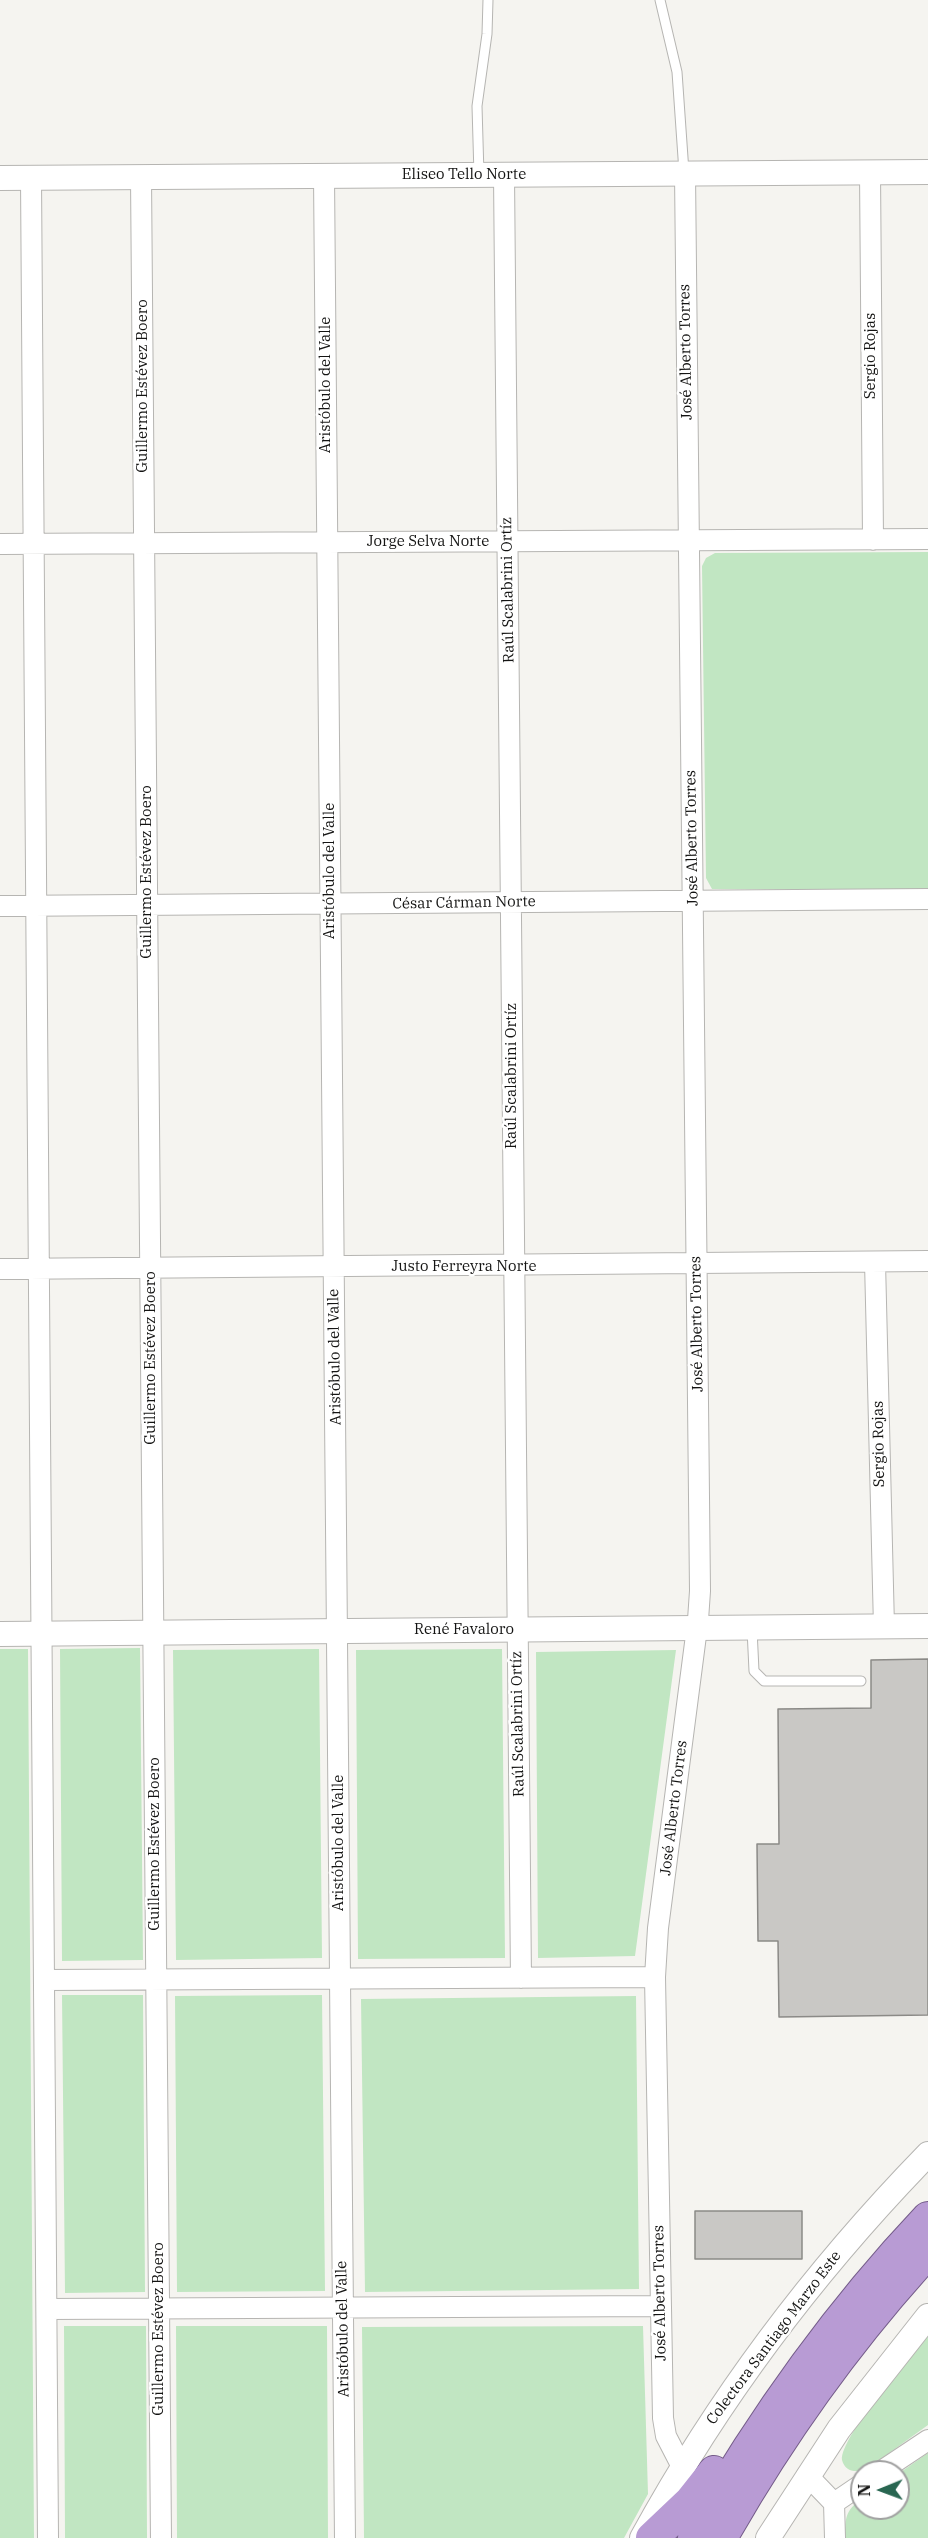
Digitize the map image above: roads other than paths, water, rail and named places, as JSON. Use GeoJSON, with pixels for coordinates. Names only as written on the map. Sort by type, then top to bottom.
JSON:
{"type":"FeatureCollection","features":[{"type":"Feature","properties":{"kind":"highway"},"geometry":{"type":"LineString","coordinates":[[694,2538],[781,2400],[834,2328],[891,2258],[928,2218]]}},
{"type":"Feature","properties":{"kind":"highway"},"geometry":{"type":"LineString","coordinates":[[721,2538],[779,2445],[844,2354],[928,2252]]}},
{"type":"Feature","properties":{"kind":"highway"},"geometry":{"type":"LineString","coordinates":[[652,2538],[704,2487],[816,2324],[891,2258]]}},
{"type":"Feature","properties":{"kind":"highway"},"geometry":{"type":"LineString","coordinates":[[740,2538],[812,2424],[844,2354]]}},
{"type":"Feature","properties":{"kind":"street","name":"Sergio Rojas"},"geometry":{"type":"LineString","coordinates":[[870,172],[873,540]]}},
{"type":"Feature","properties":{"kind":"street","name":"Eliseo Tello Norte"},"geometry":{"type":"LineString","coordinates":[[0,178],[928,172]]}},
{"type":"Feature","properties":{"kind":"street","name":"José Alberto Torres"},"geometry":{"type":"LineString","coordinates":[[682,2467],[664,2427],[655,1977],[658,1928],[700,1591],[684,173]]}},
{"type":"Feature","properties":{"kind":"street","name":"Raúl Scalabrini Ortíz"},"geometry":{"type":"LineString","coordinates":[[504,175],[521,1978]]}},
{"type":"Feature","properties":{"kind":"street","name":"Aristóbulo del Valle"},"geometry":{"type":"LineString","coordinates":[[324,176],[345,2538]]}},
{"type":"Feature","properties":{"kind":"street","name":"Guillermo Estévez Boero"},"geometry":{"type":"LineString","coordinates":[[141,177],[161,2538]]}},
{"type":"Feature","properties":{"kind":"street"},"geometry":{"type":"LineString","coordinates":[[31,178],[48,2538]]}},
{"type":"Feature","properties":{"kind":"street","name":"Jorge Selva Norte"},"geometry":{"type":"LineString","coordinates":[[0,544],[928,539]]}},
{"type":"Feature","properties":{"kind":"street","name":"César Cárman Norte"},"geometry":{"type":"LineString","coordinates":[[0,906],[928,899]]}},
{"type":"Feature","properties":{"kind":"street","name":"Justo Ferreyra Norte"},"geometry":{"type":"LineString","coordinates":[[0,1269],[514,1267],[928,1261]]}},
{"type":"Feature","properties":{"kind":"street","name":"Sergio Rojas"},"geometry":{"type":"LineString","coordinates":[[875,1262],[884,1627]]}},
{"type":"Feature","properties":{"kind":"street","name":"René Favaloro"},"geometry":{"type":"LineString","coordinates":[[0,1634],[928,1626]]}},
{"type":"Feature","properties":{"kind":"street"},"geometry":{"type":"LineString","coordinates":[[44,1980],[655,1977]]}},
{"type":"Feature","properties":{"kind":"street","name":"Colectora Santiago Marzo Este"},"geometry":{"type":"LineString","coordinates":[[642,2538],[682,2467],[745,2374],[815,2279],[928,2154]]}},
{"type":"Feature","properties":{"kind":"street"},"geometry":{"type":"LineString","coordinates":[[47,2309],[661,2306]]}},
{"type":"Feature","properties":{"kind":"street"},"geometry":{"type":"LineString","coordinates":[[768,2538],[807,2475],[856,2406],[928,2316]]}},
{"type":"Feature","properties":{"kind":"street"},"geometry":{"type":"LineString","coordinates":[[898,2460],[928,2440]]}},
{"type":"Feature","properties":{"kind":"street"},"geometry":{"type":"LineString","coordinates":[[807,2475],[834,2503],[835,2538]]}},
{"type":"Feature","properties":{"kind":"street"},"geometry":{"type":"LineString","coordinates":[[834,2503],[850,2492]]}},
{"type":"Feature","properties":{"kind":"lane"},"geometry":{"type":"LineString","coordinates":[[478,175],[477,106],[487,34],[488,0]]}},
{"type":"Feature","properties":{"kind":"lane"},"geometry":{"type":"LineString","coordinates":[[660,0],[677,72],[684,173]]}},
{"type":"Feature","properties":{"kind":"lane"},"geometry":{"type":"LineString","coordinates":[[752,1628],[754,1671],[764,1681],[861,1681]]}}]}
